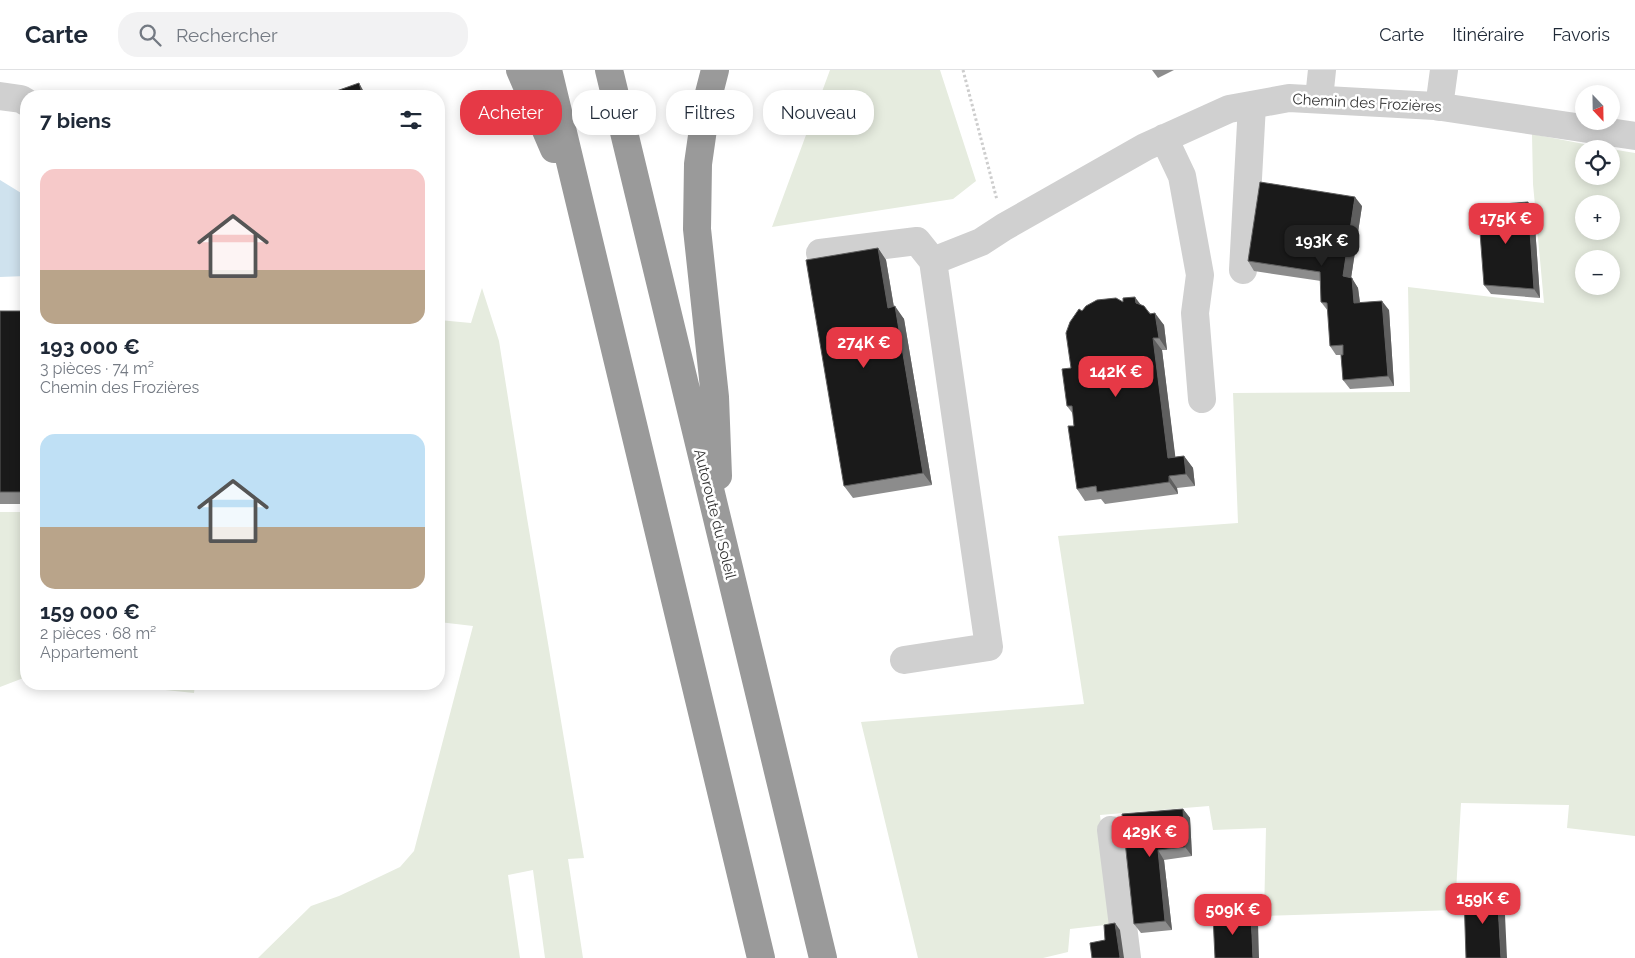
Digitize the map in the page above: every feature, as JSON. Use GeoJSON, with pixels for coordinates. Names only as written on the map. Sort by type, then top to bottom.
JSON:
{"type":"FeatureCollection","features":[{"type":"Feature","properties":{"kind":"highway"},"geometry":{"type":"LineString","coordinates":[[520,70],[585,223]]}},
{"type":"Feature","properties":{"kind":"highway"},"geometry":{"type":"LineString","coordinates":[[548,70],[761,958]]}},
{"type":"Feature","properties":{"kind":"highway","name":"Autoroute du Soleil"},"geometry":{"type":"LineString","coordinates":[[609,70],[823,958]]}},
{"type":"Feature","properties":{"kind":"highway"},"geometry":{"type":"LineString","coordinates":[[715,70],[707,101],[698,164],[697,229],[715,397],[720,535]]}},
{"type":"Feature","properties":{"kind":"street"},"geometry":{"type":"LineString","coordinates":[[1319,99],[1322,70]]}},
{"type":"Feature","properties":{"kind":"street"},"geometry":{"type":"LineString","coordinates":[[1439,107],[1444,70]]}},
{"type":"Feature","properties":{"kind":"street"},"geometry":{"type":"LineString","coordinates":[[0,96],[20,99]]}},
{"type":"Feature","properties":{"kind":"street","name":"Chemin des Frozières"},"geometry":{"type":"LineString","coordinates":[[933,261],[981,242],[1004,227],[1164,138],[1229,109],[1289,98],[1439,107],[1635,136]]}},
{"type":"Feature","properties":{"kind":"street"},"geometry":{"type":"LineString","coordinates":[[1243,270],[1252,105]]}},
{"type":"Feature","properties":{"kind":"street"},"geometry":{"type":"LineString","coordinates":[[1164,138],[1182,176],[1200,275],[1194,313],[1202,399]]}},
{"type":"Feature","properties":{"kind":"street"},"geometry":{"type":"LineString","coordinates":[[820,253],[918,241],[933,261],[989,647],[904,660]]}},
{"type":"Feature","properties":{"kind":"street"},"geometry":{"type":"LineString","coordinates":[[1111,830],[1127,958]]}},
{"type":"Feature","properties":{"kind":"path"},"geometry":{"type":"LineString","coordinates":[[963,70],[1004,227]]}},
{"type":"Feature","properties":{"kind":"shaded area"},"geometry":{"type":"Polygon","coordinates":[[[830,70],[940,70],[976,181],[953,199],[772,227],[806,135],[874,135],[874,90],[823,90],[830,70]]]}},
{"type":"Feature","properties":{"kind":"shaded area"},"geometry":{"type":"Polygon","coordinates":[[[1532,134],[1575,142],[1575,185],[1620,185],[1620,150],[1635,153],[1635,836],[1567,828],[1569,805],[1461,803],[1455,910],[1264,916],[1266,828],[1213,830],[1209,806],[1100,815],[1114,924],[1070,929],[1068,952],[1043,958],[918,958],[861,722],[1084,704],[1058,536],[1238,523],[1233,393],[1410,392],[1408,287],[1544,303],[1533,184],[1532,134]]]}},
{"type":"Feature","properties":{"kind":"shaded area"},"geometry":{"type":"Polygon","coordinates":[[[482,288],[499,341],[584,858],[568,859],[583,958],[545,958],[533,870],[508,875],[520,958],[258,958],[311,906],[339,896],[400,867],[414,851],[473,626],[445,623],[445,321],[471,323],[482,288]]]}},
{"type":"Feature","properties":{"kind":"shaded area"},"geometry":{"type":"Polygon","coordinates":[[[0,512],[20,512],[20,679],[0,687],[0,512]]]}},
{"type":"Feature","properties":{"kind":"shaded area"},"geometry":{"type":"Polygon","coordinates":[[[165,690],[194,690],[194,693],[165,690]]]}},
{"type":"Feature","properties":{"kind":"water"},"geometry":{"type":"Polygon","coordinates":[[[0,180],[20,192],[20,276],[0,277],[0,180]]]}},
{"type":"Feature","properties":{"kind":"building"},"geometry":{"type":"Polygon","coordinates":[[[359,83],[361,90],[339,90],[359,83]]]}},
{"type":"Feature","properties":{"kind":"building"},"geometry":{"type":"Polygon","coordinates":[[[1260,182],[1355,197],[1343,276],[1352,278],[1354,303],[1382,301],[1388,376],[1343,380],[1341,355],[1343,355],[1343,345],[1330,346],[1327,303],[1321,302],[1320,272],[1248,261],[1260,182]]]}},
{"type":"Feature","properties":{"kind":"building"},"geometry":{"type":"Polygon","coordinates":[[[1528,202],[1534,289],[1484,285],[1478,206],[1528,202]]]}},
{"type":"Feature","properties":{"kind":"building"},"geometry":{"type":"Polygon","coordinates":[[[878,248],[888,308],[895,306],[923,473],[844,486],[806,260],[878,248]]]}},
{"type":"Feature","properties":{"kind":"building"},"geometry":{"type":"Polygon","coordinates":[[[1135,297],[1136,303],[1144,306],[1150,314],[1155,313],[1159,338],[1153,338],[1168,458],[1184,456],[1186,474],[1169,476],[1169,482],[1097,492],[1096,486],[1077,489],[1068,426],[1074,426],[1072,406],[1067,406],[1062,369],[1071,368],[1066,333],[1070,322],[1079,309],[1082,311],[1086,306],[1097,300],[1116,298],[1123,302],[1123,298],[1135,297]]]}},
{"type":"Feature","properties":{"kind":"building"},"geometry":{"type":"Polygon","coordinates":[[[0,311],[20,311],[20,492],[0,492],[0,311]]]}},
{"type":"Feature","properties":{"kind":"building"},"geometry":{"type":"Polygon","coordinates":[[[1183,809],[1185,847],[1158,850],[1165,921],[1134,924],[1122,814],[1183,809]]]}},
{"type":"Feature","properties":{"kind":"building"},"geometry":{"type":"Polygon","coordinates":[[[1503,893],[1504,905],[1498,905],[1501,958],[1466,958],[1464,895],[1503,893]]]}},
{"type":"Feature","properties":{"kind":"building"},"geometry":{"type":"Polygon","coordinates":[[[1251,913],[1253,958],[1215,958],[1213,916],[1251,913]]]}},
{"type":"Feature","properties":{"kind":"building"},"geometry":{"type":"Polygon","coordinates":[[[1115,923],[1120,957],[1092,958],[1090,943],[1105,940],[1104,925],[1115,923]]]}}]}
